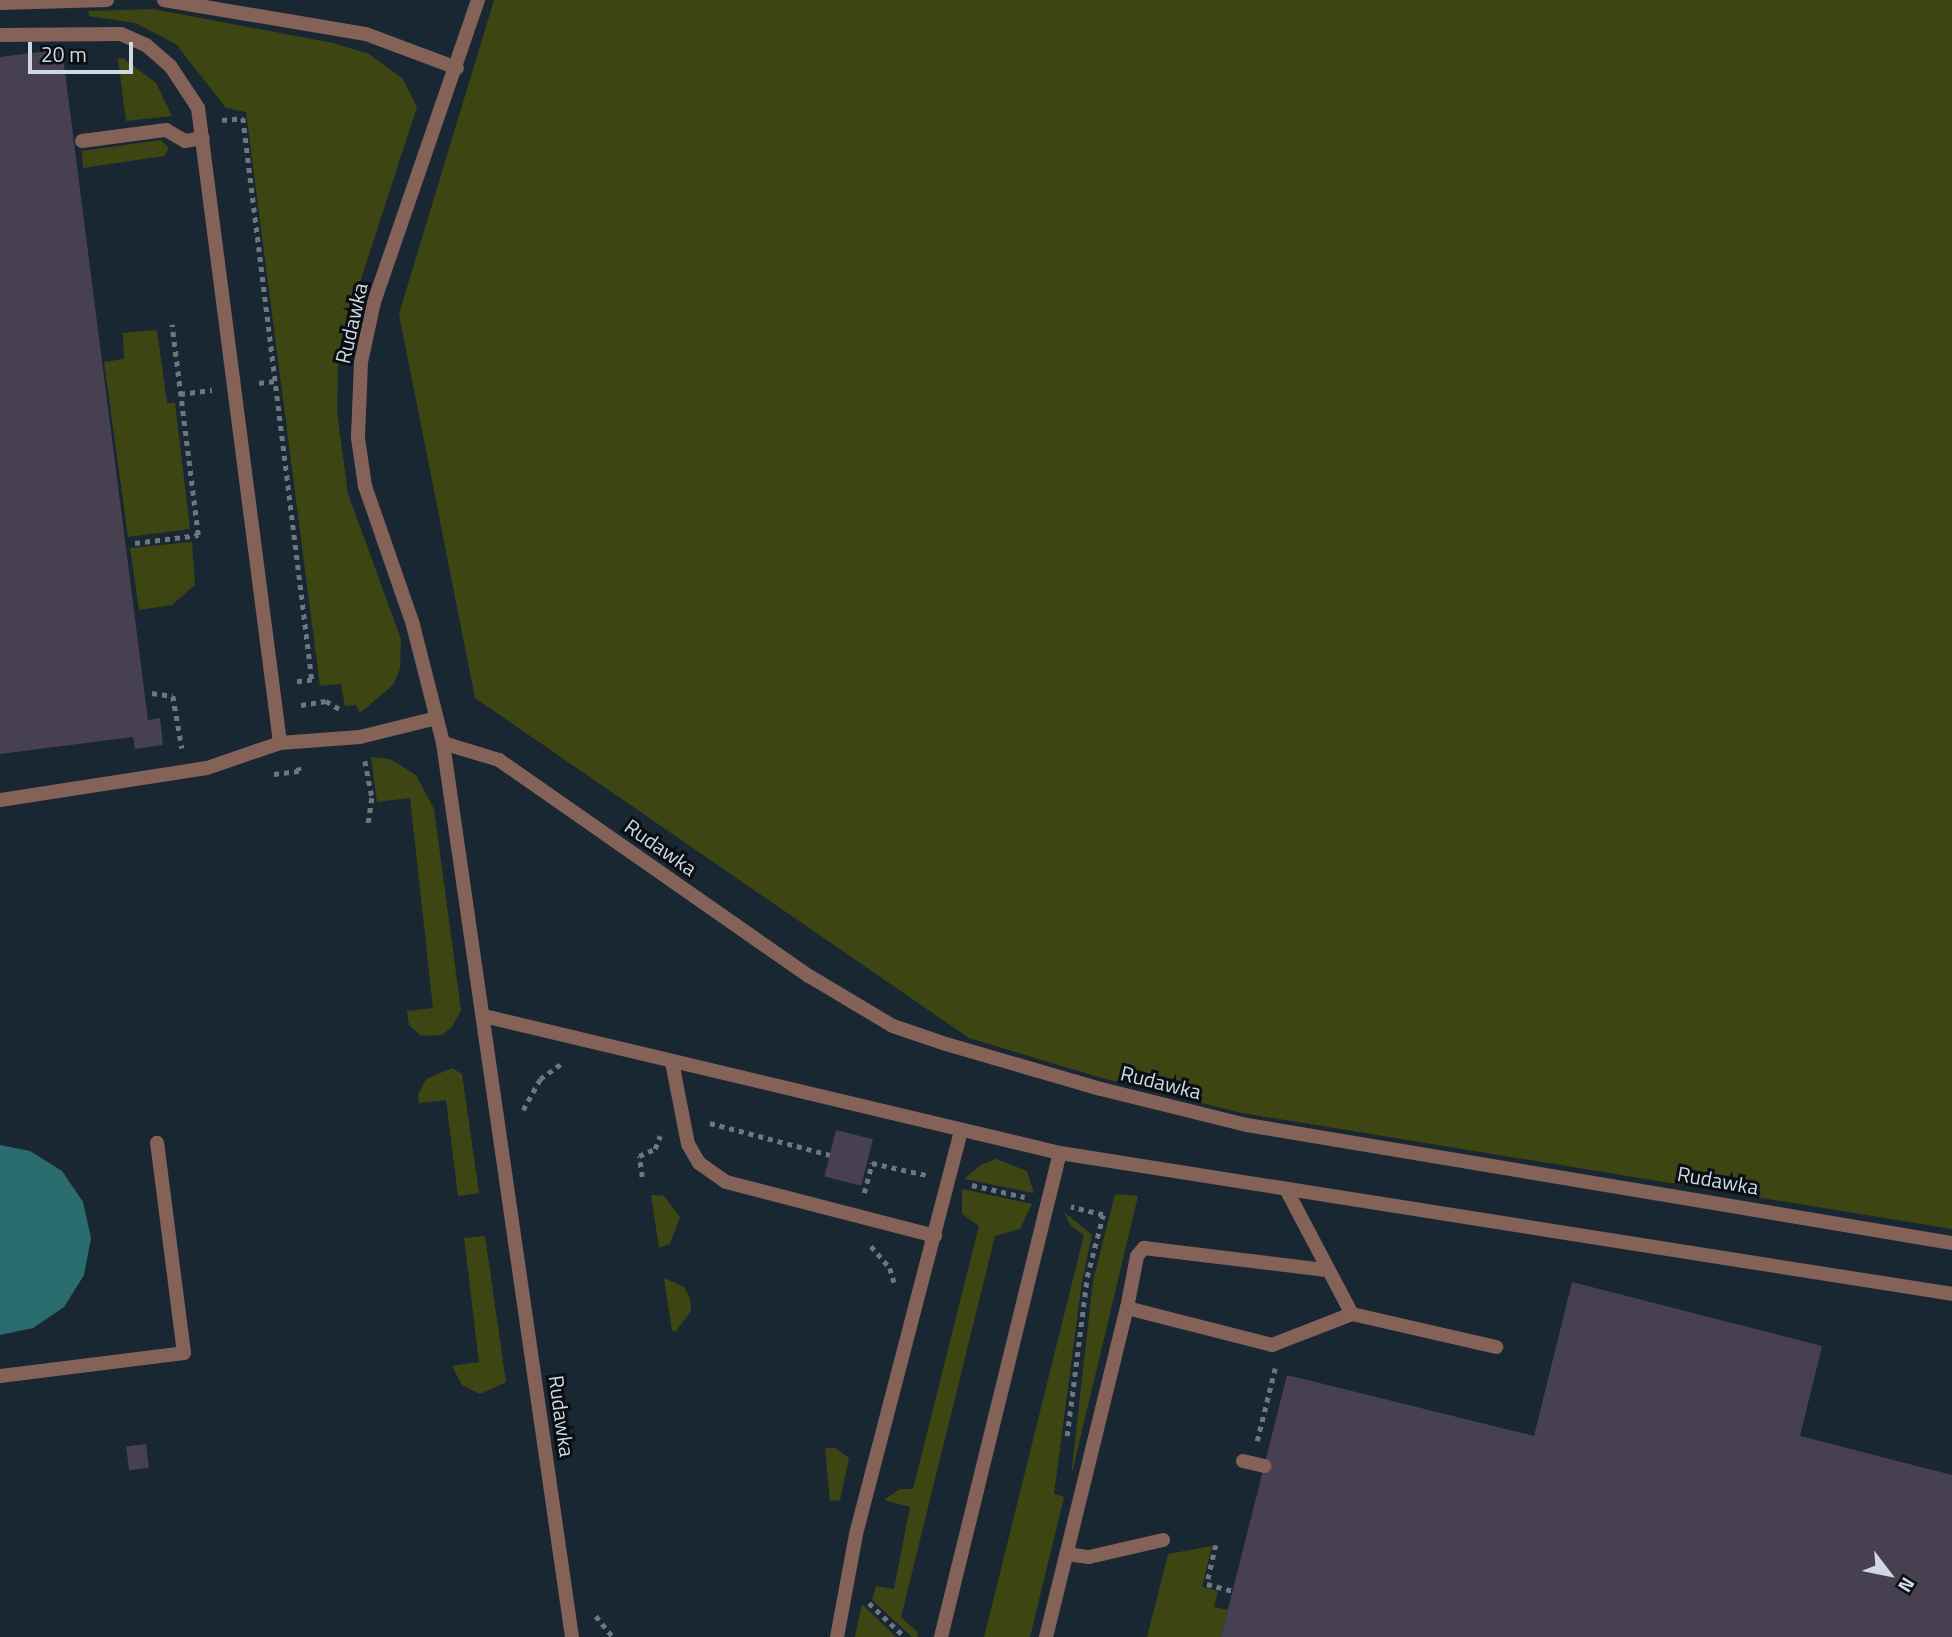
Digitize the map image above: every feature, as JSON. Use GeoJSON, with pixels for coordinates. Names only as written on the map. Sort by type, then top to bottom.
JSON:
{"type":"FeatureCollection","features":[{"type":"Feature","properties":{"kind":"street"},"geometry":{"type":"LineString","coordinates":[[0,3],[107,0]]}},
{"type":"Feature","properties":{"kind":"street"},"geometry":{"type":"LineString","coordinates":[[164,0],[366,34],[457,68]]}},
{"type":"Feature","properties":{"kind":"street","name":"Rudawka"},"geometry":{"type":"LineString","coordinates":[[478,0],[457,68],[374,302],[360,362],[358,425],[365,486],[412,625],[443,743],[572,1637]]}},
{"type":"Feature","properties":{"kind":"street"},"geometry":{"type":"LineString","coordinates":[[0,35],[104,31],[146,45],[188,86],[198,108],[280,743]]}},
{"type":"Feature","properties":{"kind":"street"},"geometry":{"type":"LineString","coordinates":[[82,141],[166,130],[185,141],[203,138]]}},
{"type":"Feature","properties":{"kind":"street"},"geometry":{"type":"LineString","coordinates":[[0,800],[239,761],[280,743],[360,737],[437,718]]}},
{"type":"Feature","properties":{"kind":"street","name":"Rudawka"},"geometry":{"type":"LineString","coordinates":[[443,743],[499,760],[808,976],[893,1026],[946,1044],[1101,1090],[1247,1125],[1952,1243]]}},
{"type":"Feature","properties":{"kind":"street"},"geometry":{"type":"LineString","coordinates":[[484,1016],[1060,1153],[1952,1294]]}},
{"type":"Feature","properties":{"kind":"street"},"geometry":{"type":"LineString","coordinates":[[672,1062],[680,1123],[699,1163],[726,1182],[935,1236]]}},
{"type":"Feature","properties":{"kind":"street"},"geometry":{"type":"LineString","coordinates":[[837,1637],[856,1534],[961,1131]]}},
{"type":"Feature","properties":{"kind":"street"},"geometry":{"type":"LineString","coordinates":[[0,1376],[184,1353],[156,1143]]}},
{"type":"Feature","properties":{"kind":"street"},"geometry":{"type":"LineString","coordinates":[[941,1637],[1060,1153]]}},
{"type":"Feature","properties":{"kind":"street"},"geometry":{"type":"LineString","coordinates":[[1286,1189],[1325,1270],[1352,1314]]}},
{"type":"Feature","properties":{"kind":"street"},"geometry":{"type":"LineString","coordinates":[[1046,1637],[1127,1308],[1137,1256],[1144,1248],[1325,1270]]}},
{"type":"Feature","properties":{"kind":"street"},"geometry":{"type":"LineString","coordinates":[[1127,1308],[1272,1345],[1352,1314],[1496,1347]]}},
{"type":"Feature","properties":{"kind":"street"},"geometry":{"type":"LineString","coordinates":[[1243,1461],[1264,1466]]}},
{"type":"Feature","properties":{"kind":"street"},"geometry":{"type":"LineString","coordinates":[[1067,1554],[1089,1557],[1163,1540]]}},
{"type":"Feature","properties":{"kind":"path"},"geometry":{"type":"LineString","coordinates":[[135,543],[198,535],[172,325]]}},
{"type":"Feature","properties":{"kind":"path"},"geometry":{"type":"LineString","coordinates":[[152,693],[168,692],[177,704],[185,771]]}},
{"type":"Feature","properties":{"kind":"path"},"geometry":{"type":"LineString","coordinates":[[522,1117],[524,1104],[540,1079],[556,1065],[576,1059]]}},
{"type":"Feature","properties":{"kind":"path"},"geometry":{"type":"LineString","coordinates":[[642,1177],[639,1156],[655,1149],[660,1125],[699,1120],[830,1155]]}},
{"type":"Feature","properties":{"kind":"path"},"geometry":{"type":"LineString","coordinates":[[1268,1449],[1255,1446],[1279,1354],[1272,1345]]}},
{"type":"Feature","properties":{"kind":"path"},"geometry":{"type":"LineString","coordinates":[[1216,1545],[1207,1584],[1233,1591]]}},
{"type":"Feature","properties":{"kind":"path"},"geometry":{"type":"LineString","coordinates":[[592,1609],[613,1637]]}},
{"type":"Feature","properties":{"kind":"shaded area"},"geometry":{"type":"Polygon","coordinates":[[[494,0],[1952,0],[1952,1229],[1242,1113],[1102,1078],[969,1038],[475,698],[399,314],[494,0]]]}},
{"type":"Feature","properties":{"kind":"shaded area"},"geometry":{"type":"Polygon","coordinates":[[[153,9],[333,43],[369,54],[403,79],[417,107],[349,316],[338,366],[337,412],[348,494],[401,639],[400,669],[393,685],[360,713],[356,705],[345,706],[341,684],[320,686],[246,112],[226,108],[176,44],[135,23],[89,16],[88,11],[153,9]]]}},
{"type":"Feature","properties":{"kind":"shaded area"},"geometry":{"type":"Polygon","coordinates":[[[123,58],[156,83],[172,116],[126,121],[118,59],[123,58]]]}},
{"type":"Feature","properties":{"kind":"shaded area"},"geometry":{"type":"Polygon","coordinates":[[[161,140],[169,148],[164,156],[83,168],[82,151],[161,140]]]}},
{"type":"Feature","properties":{"kind":"shaded area"},"geometry":{"type":"Polygon","coordinates":[[[157,330],[167,403],[175,403],[190,529],[128,537],[104,362],[124,359],[123,333],[157,330]]]}},
{"type":"Feature","properties":{"kind":"shaded area"},"geometry":{"type":"Polygon","coordinates":[[[192,542],[195,585],[172,605],[139,610],[130,548],[192,542]]]}},
{"type":"Feature","properties":{"kind":"shaded area"},"geometry":{"type":"Polygon","coordinates":[[[371,757],[390,759],[416,775],[434,809],[461,1010],[452,1027],[442,1035],[421,1036],[409,1025],[407,1011],[433,1008],[410,798],[377,802],[371,757]]]}},
{"type":"Feature","properties":{"kind":"shaded area"},"geometry":{"type":"Polygon","coordinates":[[[452,1068],[462,1074],[479,1193],[458,1196],[446,1100],[419,1103],[418,1095],[426,1079],[452,1068]]]}},
{"type":"Feature","properties":{"kind":"shaded area"},"geometry":{"type":"Polygon","coordinates":[[[0,1145],[30,1151],[62,1171],[83,1202],[91,1238],[84,1275],[64,1307],[33,1328],[0,1335],[0,1145]]]}},
{"type":"Feature","properties":{"kind":"shaded area"},"geometry":{"type":"Polygon","coordinates":[[[996,1159],[1027,1171],[1034,1193],[964,1179],[981,1165],[996,1159]]]}},
{"type":"Feature","properties":{"kind":"shaded area"},"geometry":{"type":"Polygon","coordinates":[[[962,1189],[1032,1204],[1020,1229],[995,1236],[901,1617],[917,1632],[918,1637],[912,1637],[872,1600],[876,1586],[894,1589],[910,1507],[884,1500],[900,1489],[913,1489],[979,1226],[962,1214],[962,1189]]]}},
{"type":"Feature","properties":{"kind":"shaded area"},"geometry":{"type":"Polygon","coordinates":[[[1115,1194],[1138,1196],[1071,1477],[1093,1281],[1115,1194]]]}},
{"type":"Feature","properties":{"kind":"shaded area"},"geometry":{"type":"Polygon","coordinates":[[[651,1195],[664,1196],[680,1217],[670,1244],[659,1248],[651,1195]]]}},
{"type":"Feature","properties":{"kind":"shaded area"},"geometry":{"type":"Polygon","coordinates":[[[1064,1212],[1092,1235],[1082,1281],[1054,1494],[1064,1497],[1030,1637],[984,1637],[1084,1235],[1071,1226],[1064,1212]]]}},
{"type":"Feature","properties":{"kind":"shaded area"},"geometry":{"type":"Polygon","coordinates":[[[485,1236],[506,1382],[480,1394],[462,1385],[452,1366],[479,1362],[464,1238],[485,1236]]]}},
{"type":"Feature","properties":{"kind":"shaded area"},"geometry":{"type":"Polygon","coordinates":[[[664,1278],[684,1287],[690,1298],[691,1311],[676,1331],[672,1331],[664,1278]]]}},
{"type":"Feature","properties":{"kind":"shaded area"},"geometry":{"type":"Polygon","coordinates":[[[825,1448],[835,1448],[849,1458],[840,1500],[830,1501],[825,1448]]]}},
{"type":"Feature","properties":{"kind":"shaded area"},"geometry":{"type":"Polygon","coordinates":[[[1212,1546],[1202,1587],[1218,1591],[1214,1607],[1228,1610],[1221,1637],[1147,1637],[1168,1554],[1212,1546]]]}},
{"type":"Feature","properties":{"kind":"shaded area"},"geometry":{"type":"Polygon","coordinates":[[[862,1604],[896,1637],[855,1637],[862,1604]]]}},
{"type":"Feature","properties":{"kind":"building"},"geometry":{"type":"Polygon","coordinates":[[[62,49],[148,720],[160,718],[163,745],[135,749],[133,737],[0,754],[0,57],[62,49]]]}},
{"type":"Feature","properties":{"kind":"building"},"geometry":{"type":"Polygon","coordinates":[[[836,1130],[873,1139],[861,1186],[824,1177],[836,1130]]]}},
{"type":"Feature","properties":{"kind":"building"},"geometry":{"type":"Polygon","coordinates":[[[1572,1282],[1822,1346],[1800,1436],[1952,1475],[1952,1637],[1221,1637],[1287,1375],[1534,1436],[1572,1282]]]}},
{"type":"Feature","properties":{"kind":"building"},"geometry":{"type":"Polygon","coordinates":[[[146,1444],[149,1468],[129,1470],[126,1446],[146,1444]]]}}]}
